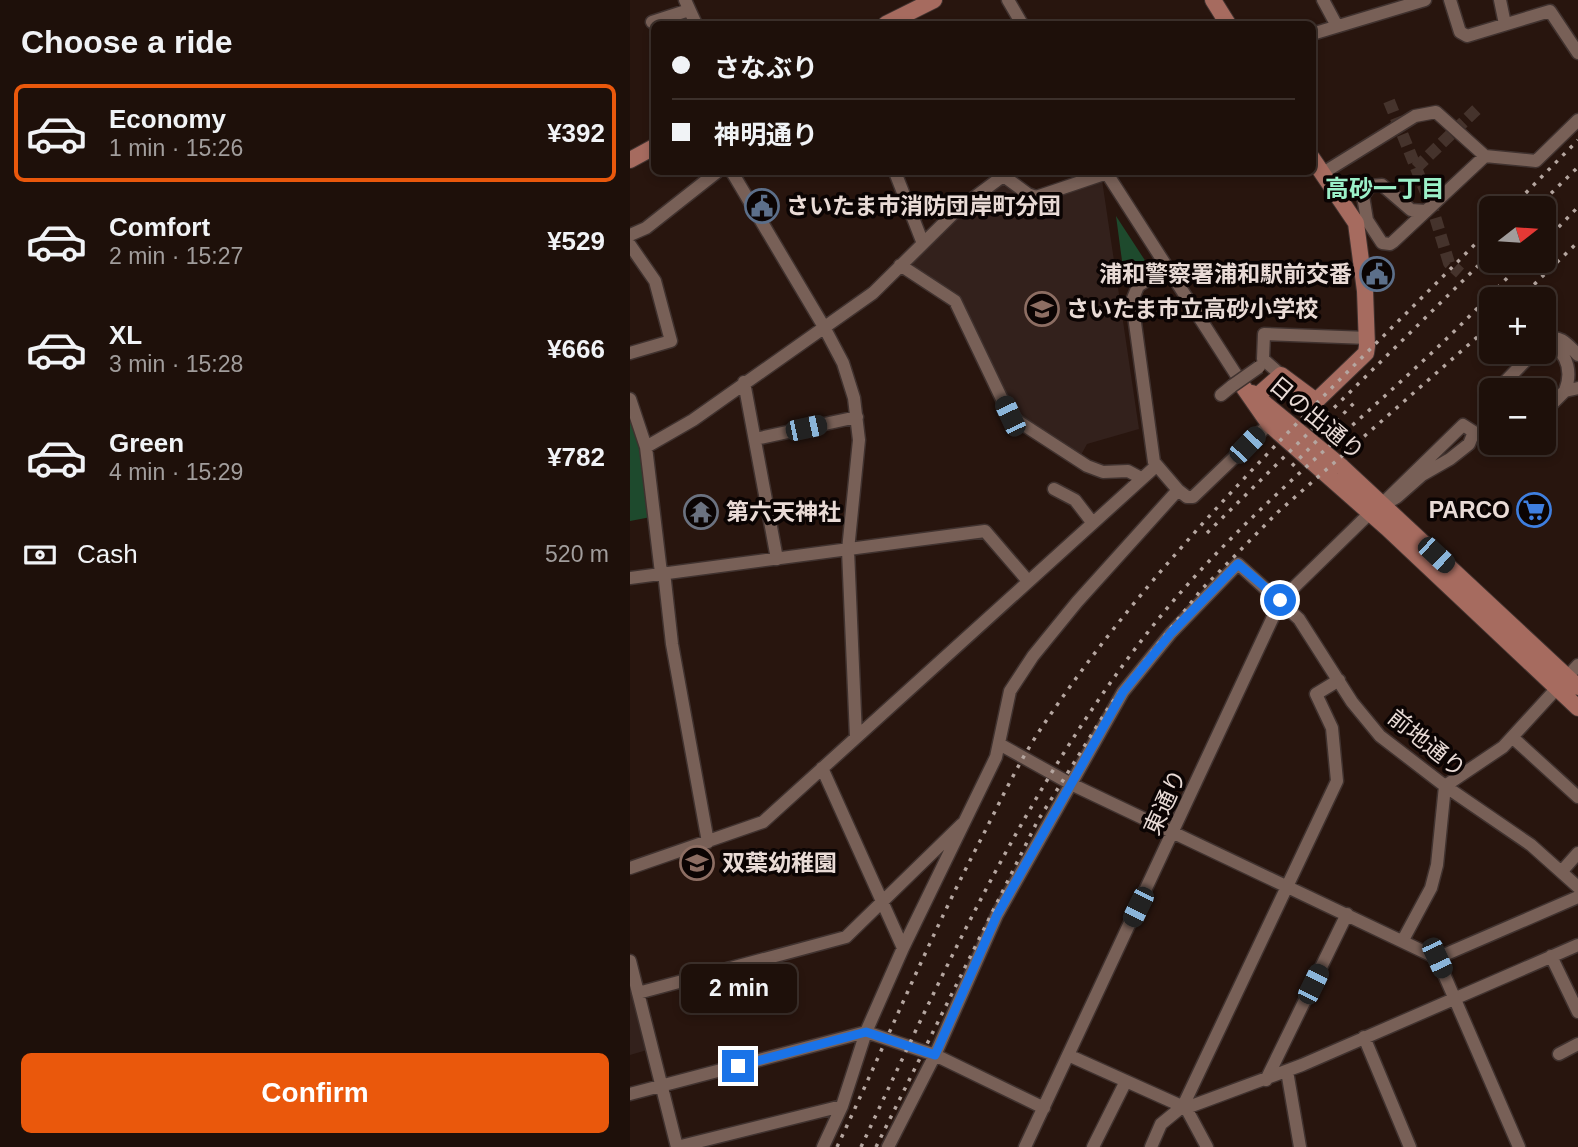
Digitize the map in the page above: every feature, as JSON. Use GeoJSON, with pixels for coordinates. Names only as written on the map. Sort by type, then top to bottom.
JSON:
{"type":"FeatureCollection","features":[{"type":"Feature","properties":{"kind":"main road"},"geometry":{"type":"LineString","coordinates":[[913,18],[934,0]]}},
{"type":"Feature","properties":{"kind":"main road"},"geometry":{"type":"LineString","coordinates":[[1213,0],[1226,21]]}},
{"type":"Feature","properties":{"kind":"main road"},"geometry":{"type":"LineString","coordinates":[[630,160],[651,149]]}},
{"type":"Feature","properties":{"kind":"main road"},"geometry":{"type":"LineString","coordinates":[[1244,390],[1281,375],[1316,401],[1366,352],[1368,338],[1361,222],[1316,163]]}},
{"type":"Feature","properties":{"kind":"main road","name":"日の出通り"},"geometry":{"type":"LineString","coordinates":[[1244,390],[1269,424],[1376,508],[1570,679],[1578,708]]}},
{"type":"Feature","properties":{"kind":"main road","name":"日の出通り"},"geometry":{"type":"LineString","coordinates":[[1244,390],[1292,423],[1376,508]]}},
{"type":"Feature","properties":{"kind":"street"},"geometry":{"type":"LineString","coordinates":[[1008,0],[1020,21]]}},
{"type":"Feature","properties":{"kind":"street"},"geometry":{"type":"LineString","coordinates":[[1323,0],[1337,26]]}},
{"type":"Feature","properties":{"kind":"street"},"geometry":{"type":"LineString","coordinates":[[1316,33],[1399,4],[1425,0]]}},
{"type":"Feature","properties":{"kind":"street"},"geometry":{"type":"LineString","coordinates":[[1450,0],[1463,35],[1506,24],[1553,6],[1578,53]]}},
{"type":"Feature","properties":{"kind":"street"},"geometry":{"type":"LineString","coordinates":[[1500,0],[1506,24]]}},
{"type":"Feature","properties":{"kind":"street"},"geometry":{"type":"LineString","coordinates":[[654,21],[687,5],[695,21]]}},
{"type":"Feature","properties":{"kind":"street"},"geometry":{"type":"LineString","coordinates":[[1323,173],[1415,116],[1429,111],[1442,116],[1485,156],[1536,161],[1578,120]]}},
{"type":"Feature","properties":{"kind":"street"},"geometry":{"type":"LineString","coordinates":[[1426,211],[1411,210],[1388,188],[1377,184],[1365,190],[1361,222],[1382,243],[1390,244],[1426,211],[1485,156]]}},
{"type":"Feature","properties":{"kind":"street"},"geometry":{"type":"LineString","coordinates":[[630,235],[646,228],[713,175]]}},
{"type":"Feature","properties":{"kind":"street"},"geometry":{"type":"LineString","coordinates":[[734,175],[843,363],[857,417],[859,440],[848,550],[856,737]]}},
{"type":"Feature","properties":{"kind":"street"},"geometry":{"type":"LineString","coordinates":[[896,175],[922,241]]}},
{"type":"Feature","properties":{"kind":"street"},"geometry":{"type":"LineString","coordinates":[[646,447],[692,420],[873,293],[922,241],[999,175]]}},
{"type":"Feature","properties":{"kind":"street"},"geometry":{"type":"LineString","coordinates":[[1001,175],[1036,197],[1098,175]]}},
{"type":"Feature","properties":{"kind":"street"},"geometry":{"type":"LineString","coordinates":[[1108,175],[1244,390]]}},
{"type":"Feature","properties":{"kind":"street"},"geometry":{"type":"LineString","coordinates":[[630,245],[655,281],[671,341],[630,353]]}},
{"type":"Feature","properties":{"kind":"street"},"geometry":{"type":"LineString","coordinates":[[901,265],[955,301],[1010,416],[1087,466],[1103,471],[1128,471],[1141,478]]}},
{"type":"Feature","properties":{"kind":"street"},"geometry":{"type":"LineString","coordinates":[[1166,268],[1138,286],[1132,301],[1156,466],[1187,497],[1200,494],[1269,424]]}},
{"type":"Feature","properties":{"kind":"street"},"geometry":{"type":"LineString","coordinates":[[1281,375],[1263,359],[1264,334],[1368,338]]}},
{"type":"Feature","properties":{"kind":"street"},"geometry":{"type":"LineString","coordinates":[[1556,338],[1578,355]]}},
{"type":"Feature","properties":{"kind":"street"},"geometry":{"type":"LineString","coordinates":[[1556,348],[1566,360],[1572,389],[1556,402]]}},
{"type":"Feature","properties":{"kind":"street"},"geometry":{"type":"LineString","coordinates":[[1509,378],[1522,364]]}},
{"type":"Feature","properties":{"kind":"street"},"geometry":{"type":"LineString","coordinates":[[1222,396],[1244,390],[1259,367]]}},
{"type":"Feature","properties":{"kind":"street"},"geometry":{"type":"LineString","coordinates":[[744,382],[777,559]]}},
{"type":"Feature","properties":{"kind":"street"},"geometry":{"type":"LineString","coordinates":[[630,399],[646,447],[672,644],[708,842]]}},
{"type":"Feature","properties":{"kind":"street"},"geometry":{"type":"LineString","coordinates":[[755,439],[857,417]]}},
{"type":"Feature","properties":{"kind":"street"},"geometry":{"type":"LineString","coordinates":[[1463,425],[1474,432],[1474,438],[1459,452],[1376,508],[1463,425]]}},
{"type":"Feature","properties":{"kind":"street"},"geometry":{"type":"LineString","coordinates":[[630,868],[763,822],[1156,466]]}},
{"type":"Feature","properties":{"kind":"street"},"geometry":{"type":"LineString","coordinates":[[1054,489],[1074,500],[1093,522]]}},
{"type":"Feature","properties":{"kind":"street"},"geometry":{"type":"LineString","coordinates":[[823,1147],[842,1106],[866,1032],[1000,745],[1006,704],[1018,678],[1116,556],[1178,490]]}},
{"type":"Feature","properties":{"kind":"street","name":"東通り"},"geometry":{"type":"LineString","coordinates":[[1025,1147],[1280,600],[1376,508]]}},
{"type":"Feature","properties":{"kind":"street"},"geometry":{"type":"LineString","coordinates":[[630,578],[985,531],[1028,580]]}},
{"type":"Feature","properties":{"kind":"street","name":"前地通り"},"geometry":{"type":"LineString","coordinates":[[1069,783],[1123,692],[1171,633],[1238,564],[1299,620],[1352,702],[1380,736],[1445,786],[1531,845],[1578,887]]}},
{"type":"Feature","properties":{"kind":"street"},"geometry":{"type":"LineString","coordinates":[[1404,940],[1431,888],[1437,865],[1445,786],[1503,747],[1570,679]]}},
{"type":"Feature","properties":{"kind":"street"},"geometry":{"type":"LineString","coordinates":[[1185,1107],[1337,781],[1332,728],[1316,694],[1339,680]]}},
{"type":"Feature","properties":{"kind":"street"},"geometry":{"type":"LineString","coordinates":[[1512,737],[1578,797]]}},
{"type":"Feature","properties":{"kind":"street"},"geometry":{"type":"LineString","coordinates":[[1000,745],[1069,783],[1173,834],[1404,940],[1437,958],[1519,1147]]}},
{"type":"Feature","properties":{"kind":"street"},"geometry":{"type":"LineString","coordinates":[[822,768],[904,948]]}},
{"type":"Feature","properties":{"kind":"street"},"geometry":{"type":"LineString","coordinates":[[888,1147],[997,915],[1069,783]]}},
{"type":"Feature","properties":{"kind":"street"},"geometry":{"type":"LineString","coordinates":[[638,993],[846,937],[964,823]]}},
{"type":"Feature","properties":{"kind":"street"},"geometry":{"type":"LineString","coordinates":[[1562,871],[1578,853]]}},
{"type":"Feature","properties":{"kind":"street"},"geometry":{"type":"LineString","coordinates":[[1437,958],[1578,897]]}},
{"type":"Feature","properties":{"kind":"street"},"geometry":{"type":"LineString","coordinates":[[1266,1080],[1347,914]]}},
{"type":"Feature","properties":{"kind":"street"},"geometry":{"type":"LineString","coordinates":[[1151,1147],[1161,1124],[1185,1107],[1266,1080],[1578,945]]}},
{"type":"Feature","properties":{"kind":"street"},"geometry":{"type":"LineString","coordinates":[[1551,956],[1578,1012]]}},
{"type":"Feature","properties":{"kind":"street"},"geometry":{"type":"LineString","coordinates":[[630,961],[677,1147],[842,1106]]}},
{"type":"Feature","properties":{"kind":"street"},"geometry":{"type":"LineString","coordinates":[[630,1094],[866,1032],[931,1053],[1044,1108]]}},
{"type":"Feature","properties":{"kind":"street"},"geometry":{"type":"LineString","coordinates":[[1364,1037],[1410,1147]]}},
{"type":"Feature","properties":{"kind":"street"},"geometry":{"type":"LineString","coordinates":[[1559,1054],[1578,1044]]}},
{"type":"Feature","properties":{"kind":"street"},"geometry":{"type":"LineString","coordinates":[[1068,1055],[1185,1107],[1207,1147]]}},
{"type":"Feature","properties":{"kind":"street"},"geometry":{"type":"LineString","coordinates":[[1287,1071],[1300,1147]]}},
{"type":"Feature","properties":{"kind":"street"},"geometry":{"type":"LineString","coordinates":[[1093,1147],[1126,1081]]}},
{"type":"Feature","properties":{"kind":"shaded area","name":"さいたま市立高砂小学校"},"geometry":{"type":"Polygon","coordinates":[[[1102,180],[1139,429],[1087,444],[1081,455],[1011,410],[974,328],[952,290],[921,275],[910,264],[955,216],[1001,184],[1031,204],[1102,180]]]}},
{"type":"Feature","properties":{"kind":"shaded area"},"geometry":{"type":"Polygon","coordinates":[[[630,985],[647,1050],[630,1055],[630,985]]]}},
{"type":"Feature","properties":{"kind":"green space"},"geometry":{"type":"Polygon","coordinates":[[[1116,216],[1148,265],[1125,283],[1116,216]]]}},
{"type":"Feature","properties":{"kind":"green space"},"geometry":{"type":"Polygon","coordinates":[[[630,411],[641,443],[651,517],[630,521],[630,411]]]}},
{"type":"Feature","properties":{"kind":"tunnel"},"geometry":{"type":"LineString","coordinates":[[1389,101],[1433,210],[1449,263],[1460,273]]}},
{"type":"Feature","properties":{"kind":"tunnel"},"geometry":{"type":"LineString","coordinates":[[1416,168],[1477,109]]}},
{"type":"Feature","properties":{"kind":"railway"},"geometry":{"type":"LineString","coordinates":[[1523,196],[1578,140]]}},
{"type":"Feature","properties":{"kind":"railway"},"geometry":{"type":"LineString","coordinates":[[1548,196],[1578,167]]}},
{"type":"Feature","properties":{"kind":"railway"},"geometry":{"type":"LineString","coordinates":[[1556,230],[1578,207]]}},
{"type":"Feature","properties":{"kind":"railway"},"geometry":{"type":"LineString","coordinates":[[837,1147],[942,917],[1008,785],[1040,730],[1089,661],[1196,531],[1312,408],[1479,240]]}},
{"type":"Feature","properties":{"kind":"railway"},"geometry":{"type":"LineString","coordinates":[[1531,287],[1578,242]]}},
{"type":"Feature","properties":{"kind":"railway"},"geometry":{"type":"LineString","coordinates":[[1207,533],[1479,265]]}},
{"type":"Feature","properties":{"kind":"railway"},"geometry":{"type":"LineString","coordinates":[[861,1147],[990,881],[1026,816],[1104,691],[1148,632],[1212,558],[1281,490],[1437,348],[1512,273]]}},
{"type":"Feature","properties":{"kind":"railway"},"geometry":{"type":"LineString","coordinates":[[876,1147],[1037,822],[1110,705],[1201,590],[1278,512],[1479,336]]}},
{"type":"Feature","properties":{"kind":"railway"},"geometry":{"type":"LineString","coordinates":[[1292,466],[1356,401]]}},
{"type":"Feature","properties":{"kind":"place","name":"さいたま市消防団岸町分団"},"geometry":{"type":"Point","coordinates":[762,206]}},
{"type":"Feature","properties":{"kind":"place","name":"浦和警察署浦和駅前交番"},"geometry":{"type":"Point","coordinates":[1377,274]}},
{"type":"Feature","properties":{"kind":"place","name":"さいたま市立高砂小学校"},"geometry":{"type":"Point","coordinates":[1042,309]}},
{"type":"Feature","properties":{"kind":"place","name":"PARCO"},"geometry":{"type":"Point","coordinates":[1534,510]}},
{"type":"Feature","properties":{"kind":"place","name":"第六天神社"},"geometry":{"type":"Point","coordinates":[701,512]}},
{"type":"Feature","properties":{"kind":"place","name":"双葉幼稚園"},"geometry":{"type":"Point","coordinates":[697,863]}},
{"type":"Feature","properties":{"kind":"district","name":"高砂一丁目"},"geometry":{"type":"Point","coordinates":[1385,188]}},
{"type":"Feature","properties":{"kind":"route"},"geometry":{"type":"LineString","coordinates":[[738,1066],[866,1032],[935,1055],[997,915],[1123,692],[1171,633],[1238,564],[1280,600]]}}]}
